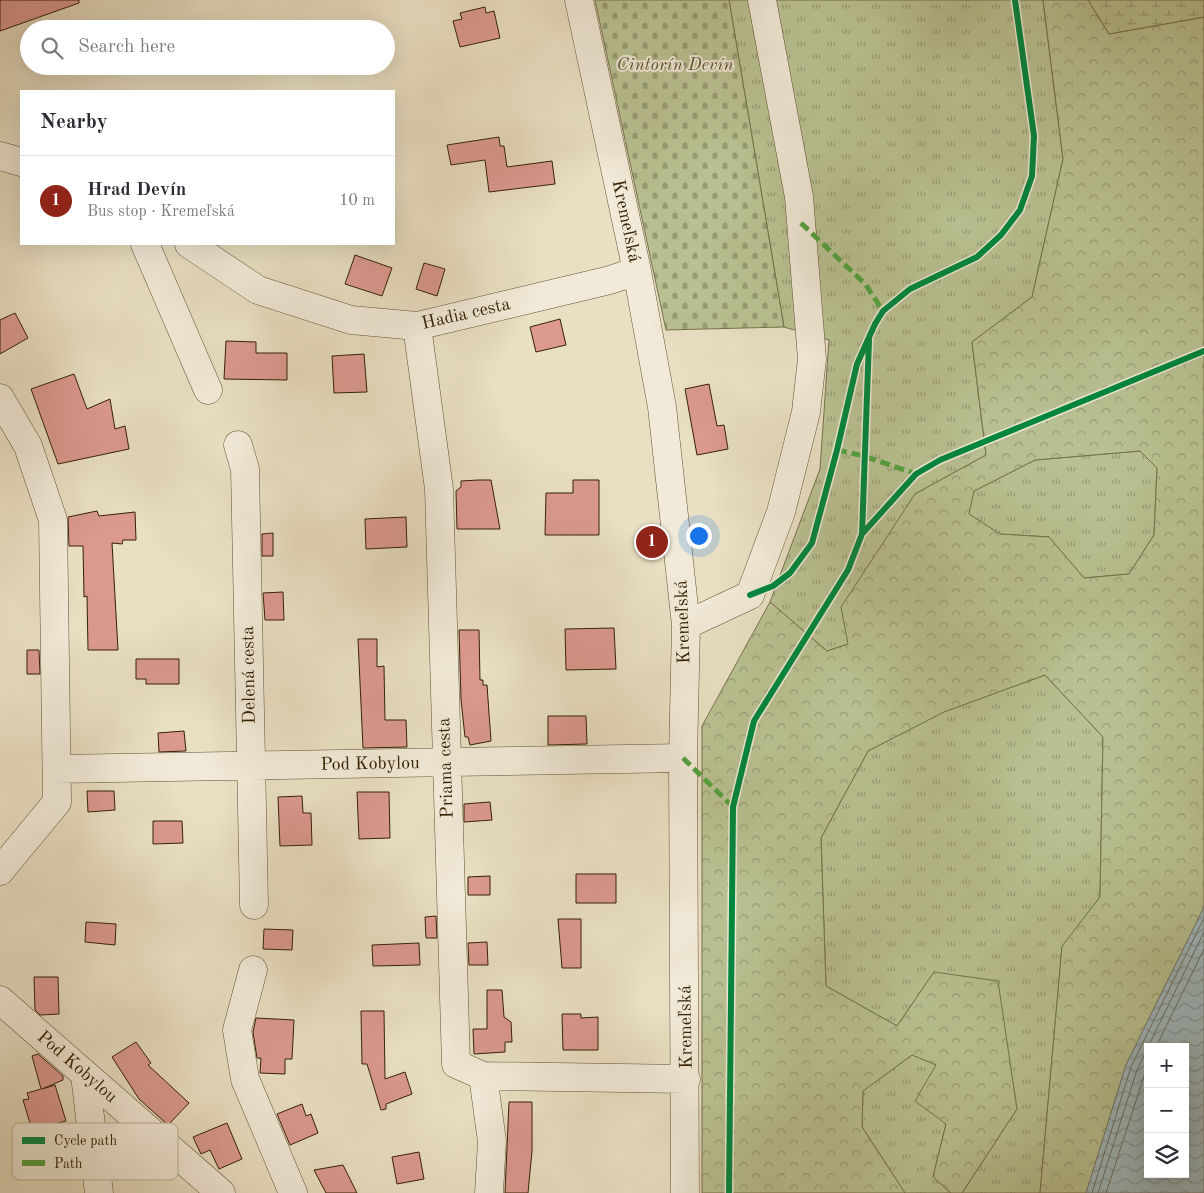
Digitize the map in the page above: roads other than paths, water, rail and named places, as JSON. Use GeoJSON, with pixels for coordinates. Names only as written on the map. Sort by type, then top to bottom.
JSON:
{"type":"FeatureCollection","features":[{"type":"Feature","properties":{"kind":"street","name":"Kremeľská"},"geometry":{"type":"LineString","coordinates":[[579,0],[637,271],[662,407],[686,625],[683,758],[686,1193]]}},
{"type":"Feature","properties":{"kind":"street"},"geometry":{"type":"LineString","coordinates":[[686,625],[750,595],[781,512],[806,412],[812,359],[799,197],[762,0]]}},
{"type":"Feature","properties":{"kind":"street"},"geometry":{"type":"LineString","coordinates":[[0,156],[20,162]]}},
{"type":"Feature","properties":{"kind":"street"},"geometry":{"type":"LineString","coordinates":[[145,245],[208,390]]}},
{"type":"Feature","properties":{"kind":"street","name":"Hadia cesta"},"geometry":{"type":"LineString","coordinates":[[190,245],[258,290],[351,320],[417,326],[610,280],[637,271]]}},
{"type":"Feature","properties":{"kind":"street","name":"Priama cesta"},"geometry":{"type":"LineString","coordinates":[[417,326],[439,489],[456,1064],[483,1076]]}},
{"type":"Feature","properties":{"kind":"street"},"geometry":{"type":"LineString","coordinates":[[0,398],[28,446],[53,520],[57,769],[57,802],[0,870]]}},
{"type":"Feature","properties":{"kind":"street","name":"Delená cesta"},"geometry":{"type":"LineString","coordinates":[[238,445],[245,469],[254,906]]}},
{"type":"Feature","properties":{"kind":"street","name":"Pod Kobylou"},"geometry":{"type":"LineString","coordinates":[[57,769],[683,758]]}},
{"type":"Feature","properties":{"kind":"street"},"geometry":{"type":"LineString","coordinates":[[253,970],[237,1030],[245,1079],[293,1193]]}},
{"type":"Feature","properties":{"kind":"street","name":"Pod Kobylou"},"geometry":{"type":"LineString","coordinates":[[0,1000],[141,1123]]}},
{"type":"Feature","properties":{"kind":"street"},"geometry":{"type":"LineString","coordinates":[[85,1074],[91,1123]]}},
{"type":"Feature","properties":{"kind":"street"},"geometry":{"type":"LineString","coordinates":[[489,1193],[492,1141],[483,1076],[686,1080]]}},
{"type":"Feature","properties":{"kind":"street","name":"Pod Kobylou"},"geometry":{"type":"LineString","coordinates":[[178,1155],[221,1193]]}},
{"type":"Feature","properties":{"kind":"street"},"geometry":{"type":"LineString","coordinates":[[97,1180],[99,1193]]}},
{"type":"Feature","properties":{"kind":"water"},"geometry":{"type":"Polygon","coordinates":[[[1204,907],[1204,1193],[1086,1193],[1126,1065],[1204,907]]]}},
{"type":"Feature","properties":{"kind":"place","name":"Hrad Devín"},"geometry":{"type":"Point","coordinates":[652,542]}},
{"type":"Feature","properties":{"kind":"park label","name":"Cintorín Devín"},"geometry":{"type":"Point","coordinates":[675,65]}}]}
